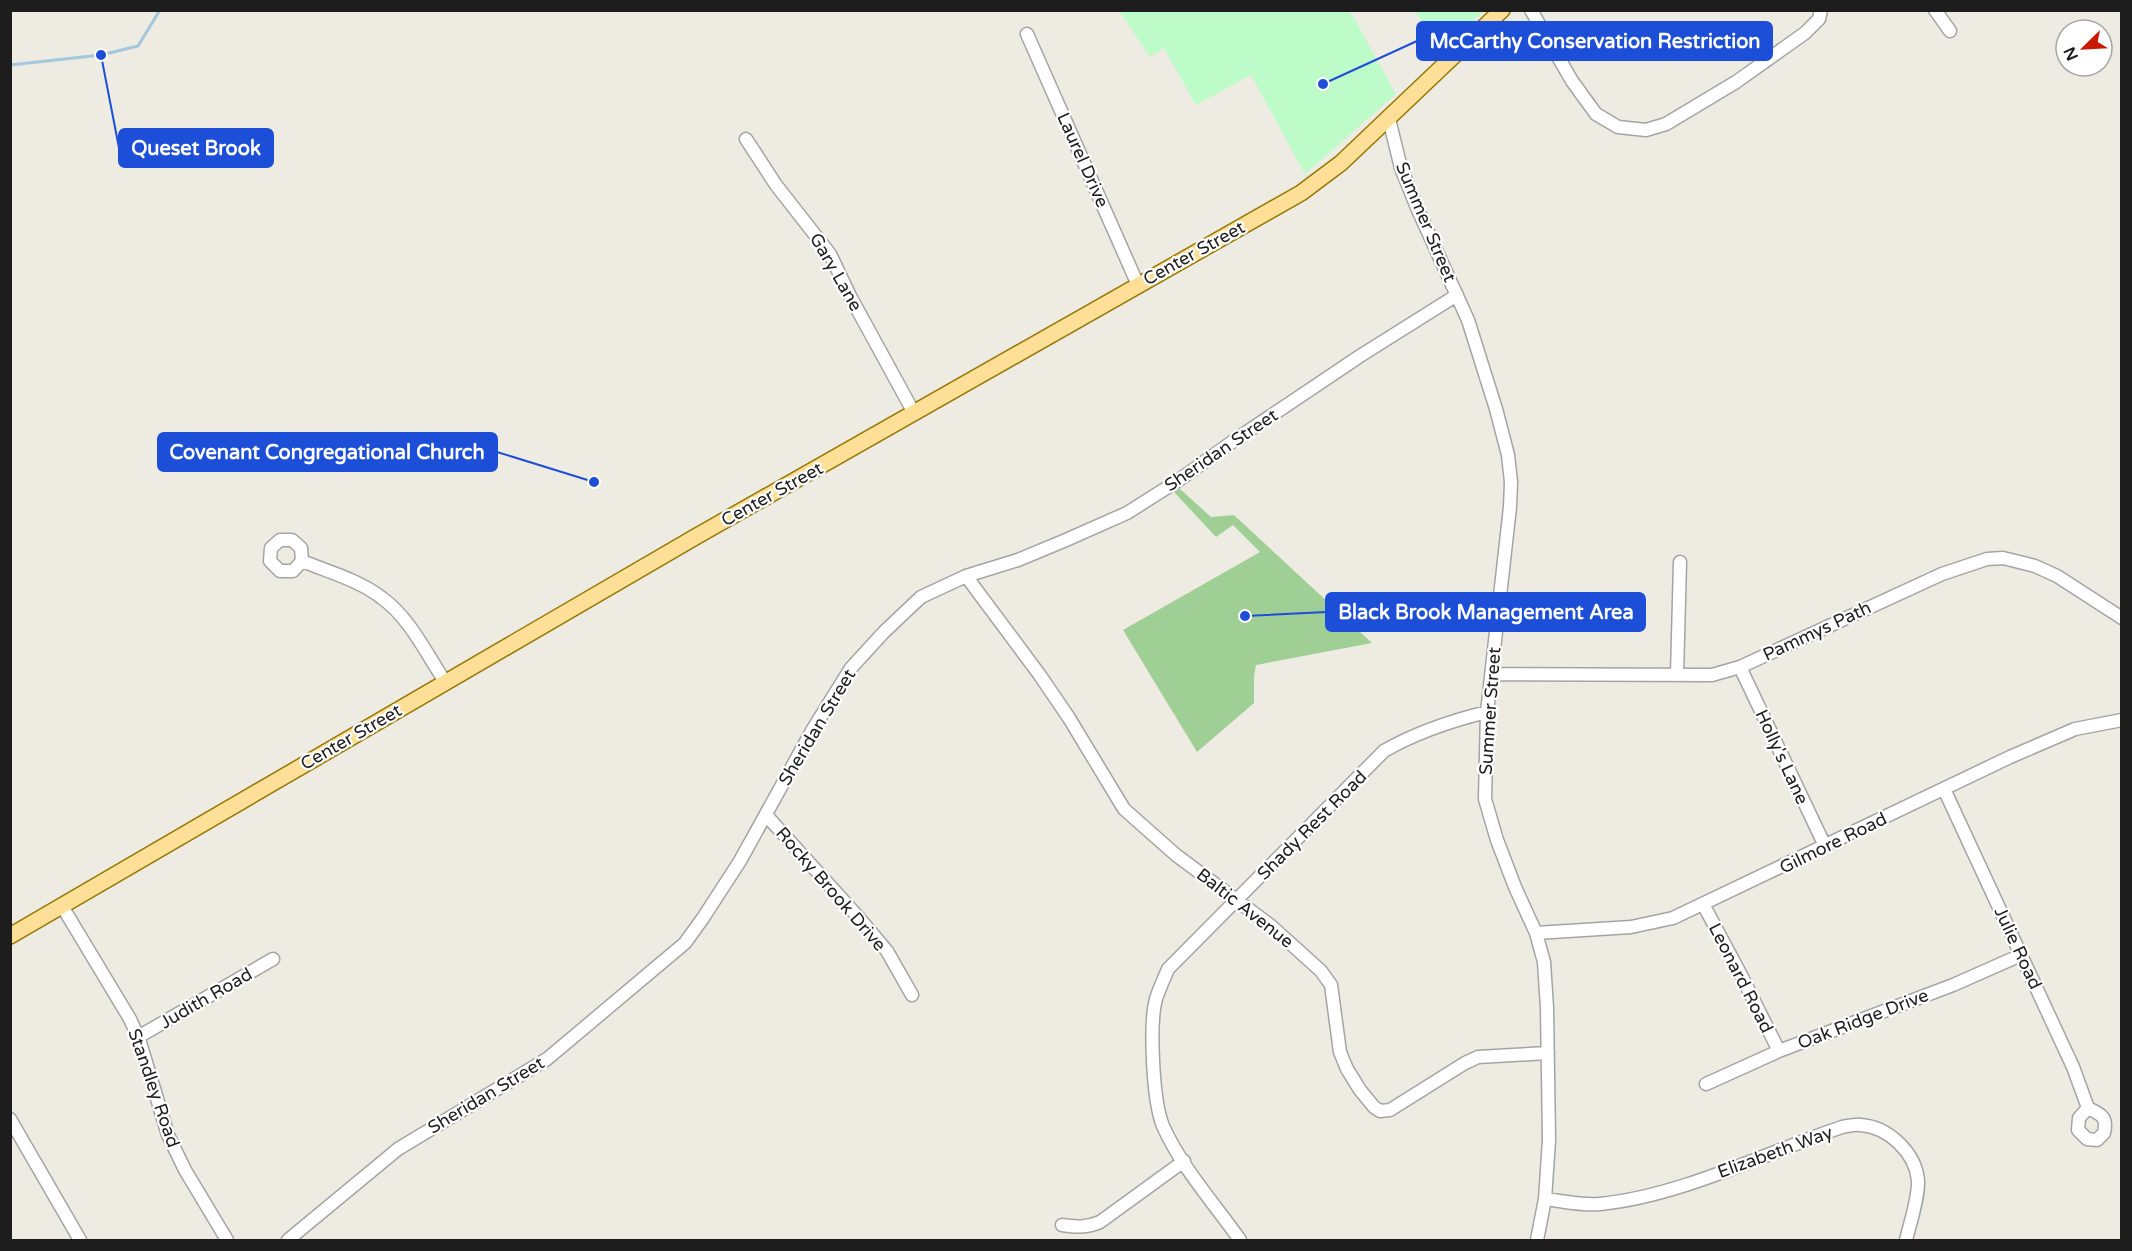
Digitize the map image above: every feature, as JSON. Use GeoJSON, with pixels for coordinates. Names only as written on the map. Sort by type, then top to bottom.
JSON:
{"type":"FeatureCollection","features":[{"type":"Feature","properties":{"kind":"main road","name":"Center Street"},"geometry":{"type":"LineString","coordinates":[[10,936],[697,536],[1301,193],[1341,163],[1502,10]]}},
{"type":"Feature","properties":{"kind":"street"},"geometry":{"type":"LineString","coordinates":[[1531,10],[1572,81],[1596,114],[1618,127],[1646,130],[1666,124],[1736,82],[1805,33],[1819,19],[1821,10]]}},
{"type":"Feature","properties":{"kind":"street"},"geometry":{"type":"LineString","coordinates":[[1935,10],[1950,32]]}},
{"type":"Feature","properties":{"kind":"street","name":"Laurel Drive"},"geometry":{"type":"LineString","coordinates":[[1027,34],[1138,285]]}},
{"type":"Feature","properties":{"kind":"street","name":"Summer Street"},"geometry":{"type":"LineString","coordinates":[[1389,119],[1401,168],[1468,320],[1508,455],[1510,507],[1487,712],[1485,799],[1497,840],[1536,933],[1544,962],[1549,1140],[1545,1199],[1537,1240]]}},
{"type":"Feature","properties":{"kind":"street","name":"Gary Lane"},"geometry":{"type":"LineString","coordinates":[[746,139],[776,185],[830,254],[850,296],[914,412]]}},
{"type":"Feature","properties":{"kind":"street","name":"Sheridan Street"},"geometry":{"type":"LineString","coordinates":[[288,1240],[398,1149],[547,1059],[685,943],[704,918],[766,815],[813,729],[851,668],[921,597],[966,576],[1018,560],[1097,528],[1127,513],[1179,480],[1359,356],[1457,295]]}},
{"type":"Feature","properties":{"kind":"street","name":"Pammys Path"},"geometry":{"type":"LineString","coordinates":[[1492,674],[1712,675],[1740,667],[1942,574],[1987,559],[2003,558],[2018,561],[2057,576],[2121,618]]}},
{"type":"Feature","properties":{"kind":"street"},"geometry":{"type":"LineString","coordinates":[[302,561],[358,584],[384,599],[405,621],[446,683]]}},
{"type":"Feature","properties":{"kind":"street"},"geometry":{"type":"LineString","coordinates":[[1677,675],[1680,562]]}},
{"type":"Feature","properties":{"kind":"street","name":"Baltic Avenue"},"geometry":{"type":"LineString","coordinates":[[966,576],[1063,709],[1124,809],[1176,855],[1238,900],[1321,971],[1330,985],[1340,1052],[1347,1069],[1374,1107],[1380,1111],[1390,1110],[1478,1057],[1548,1053]]}},
{"type":"Feature","properties":{"kind":"street","name":"Holly's Lane"},"geometry":{"type":"LineString","coordinates":[[1740,667],[1825,846]]}},
{"type":"Feature","properties":{"kind":"street","name":"Shady Rest Road"},"geometry":{"type":"LineString","coordinates":[[1240,1240],[1184,1161],[1163,1125],[1155,1085],[1152,1041],[1156,1000],[1168,969],[1384,752],[1432,727],[1487,712]]}},
{"type":"Feature","properties":{"kind":"street","name":"Gilmore Road"},"geometry":{"type":"LineString","coordinates":[[1536,933],[1631,927],[1673,918],[2010,757],[2075,729],[2121,720]]}},
{"type":"Feature","properties":{"kind":"street","name":"Julie Road"},"geometry":{"type":"LineString","coordinates":[[1944,789],[2073,1067],[2088,1108]]}},
{"type":"Feature","properties":{"kind":"street","name":"Rocky Brook Drive"},"geometry":{"type":"LineString","coordinates":[[766,815],[880,943],[912,995]]}},
{"type":"Feature","properties":{"kind":"street","name":"Leonard Road"},"geometry":{"type":"LineString","coordinates":[[1703,904],[1779,1051]]}},
{"type":"Feature","properties":{"kind":"street","name":"Standley Road"},"geometry":{"type":"LineString","coordinates":[[62,906],[121,1003],[138,1037],[168,1135],[185,1170],[227,1240]]}},
{"type":"Feature","properties":{"kind":"street","name":"Oak Ridge Drive"},"geometry":{"type":"LineString","coordinates":[[1706,1084],[1779,1051],[1920,998],[2021,955]]}},
{"type":"Feature","properties":{"kind":"street","name":"Judith Road"},"geometry":{"type":"LineString","coordinates":[[138,1037],[273,959]]}},
{"type":"Feature","properties":{"kind":"street"},"geometry":{"type":"LineString","coordinates":[[10,1119],[80,1240]]}},
{"type":"Feature","properties":{"kind":"street","name":"Elizabeth Way"},"geometry":{"type":"LineString","coordinates":[[1545,1199],[1598,1205],[1634,1199],[1717,1173],[1842,1127],[1859,1124],[1880,1130],[1898,1141],[1908,1153],[1914,1167],[1918,1180],[1906,1240]]}},
{"type":"Feature","properties":{"kind":"street"},"geometry":{"type":"LineString","coordinates":[[1062,1225],[1080,1228],[1090,1227],[1100,1222],[1184,1161]]}},
{"type":"Feature","properties":{"kind":"green space"},"geometry":{"type":"Polygon","coordinates":[[[1119,11],[1350,11],[1396,94],[1305,174],[1251,75],[1196,105],[1164,48],[1150,57],[1119,11]]]}},
{"type":"Feature","properties":{"kind":"green space"},"geometry":{"type":"Polygon","coordinates":[[[1415,11],[1484,11],[1441,50],[1415,11]]]}},
{"type":"Feature","properties":{"kind":"green space"},"geometry":{"type":"Polygon","coordinates":[[[1179,488],[1211,517],[1234,515],[1372,643],[1256,665],[1254,703],[1197,752],[1123,630],[1260,552],[1233,525],[1216,537],[1174,492],[1179,488]]]}},
{"type":"Feature","properties":{"kind":"waterway"},"geometry":{"type":"LineString","coordinates":[[10,65],[101,55],[138,46],[160,10]]}},
{"type":"Feature","properties":{"kind":"place","name":"Queset Brook"},"geometry":{"type":"Point","coordinates":[101,55]}},
{"type":"Feature","properties":{"kind":"place","name":"McCarthy Conservation Restriction"},"geometry":{"type":"Point","coordinates":[1323,84]}},
{"type":"Feature","properties":{"kind":"place","name":"Covenant Congregational Church"},"geometry":{"type":"Point","coordinates":[594,482]}},
{"type":"Feature","properties":{"kind":"place","name":"Black Brook Management Area"},"geometry":{"type":"Point","coordinates":[1245,616]}}]}
